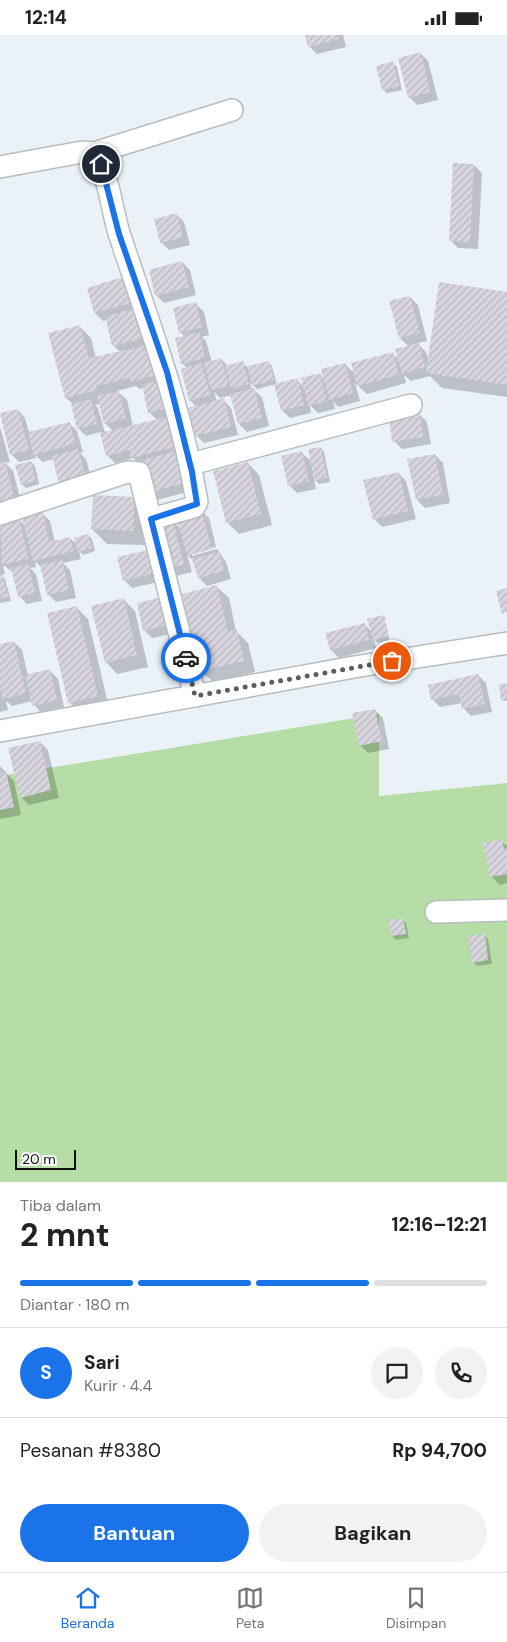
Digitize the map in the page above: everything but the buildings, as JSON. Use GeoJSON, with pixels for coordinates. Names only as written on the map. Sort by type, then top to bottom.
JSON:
{"type":"FeatureCollection","features":[{"type":"Feature","properties":{"kind":"street"},"geometry":{"type":"LineString","coordinates":[[0,167],[82,152],[94,153],[232,110]]}},
{"type":"Feature","properties":{"kind":"street"},"geometry":{"type":"LineString","coordinates":[[94,153],[101,164],[119,234],[167,372],[190,465],[197,504],[151,519]]}},
{"type":"Feature","properties":{"kind":"street"},"geometry":{"type":"LineString","coordinates":[[190,465],[411,405]]}},
{"type":"Feature","properties":{"kind":"street"},"geometry":{"type":"LineString","coordinates":[[0,514],[135,471],[139,473],[195,696]]}},
{"type":"Feature","properties":{"kind":"street"},"geometry":{"type":"LineString","coordinates":[[0,731],[354,667],[507,643]]}},
{"type":"Feature","properties":{"kind":"street"},"geometry":{"type":"LineString","coordinates":[[436,911],[507,910]]}},
{"type":"Feature","properties":{"kind":"green space"},"geometry":{"type":"Polygon","coordinates":[[[379,714],[379,796],[507,783],[507,1182],[0,1182],[0,776],[379,714]]]}},
{"type":"Feature","properties":{"kind":"way so far"},"geometry":{"type":"LineString","coordinates":[[186,658],[195,696],[392,661]]}},
{"type":"Feature","properties":{"kind":"route"},"geometry":{"type":"LineString","coordinates":[[101,164],[119,234],[167,372],[192,472],[197,504],[194,507],[151,519],[186,658]]}}]}
